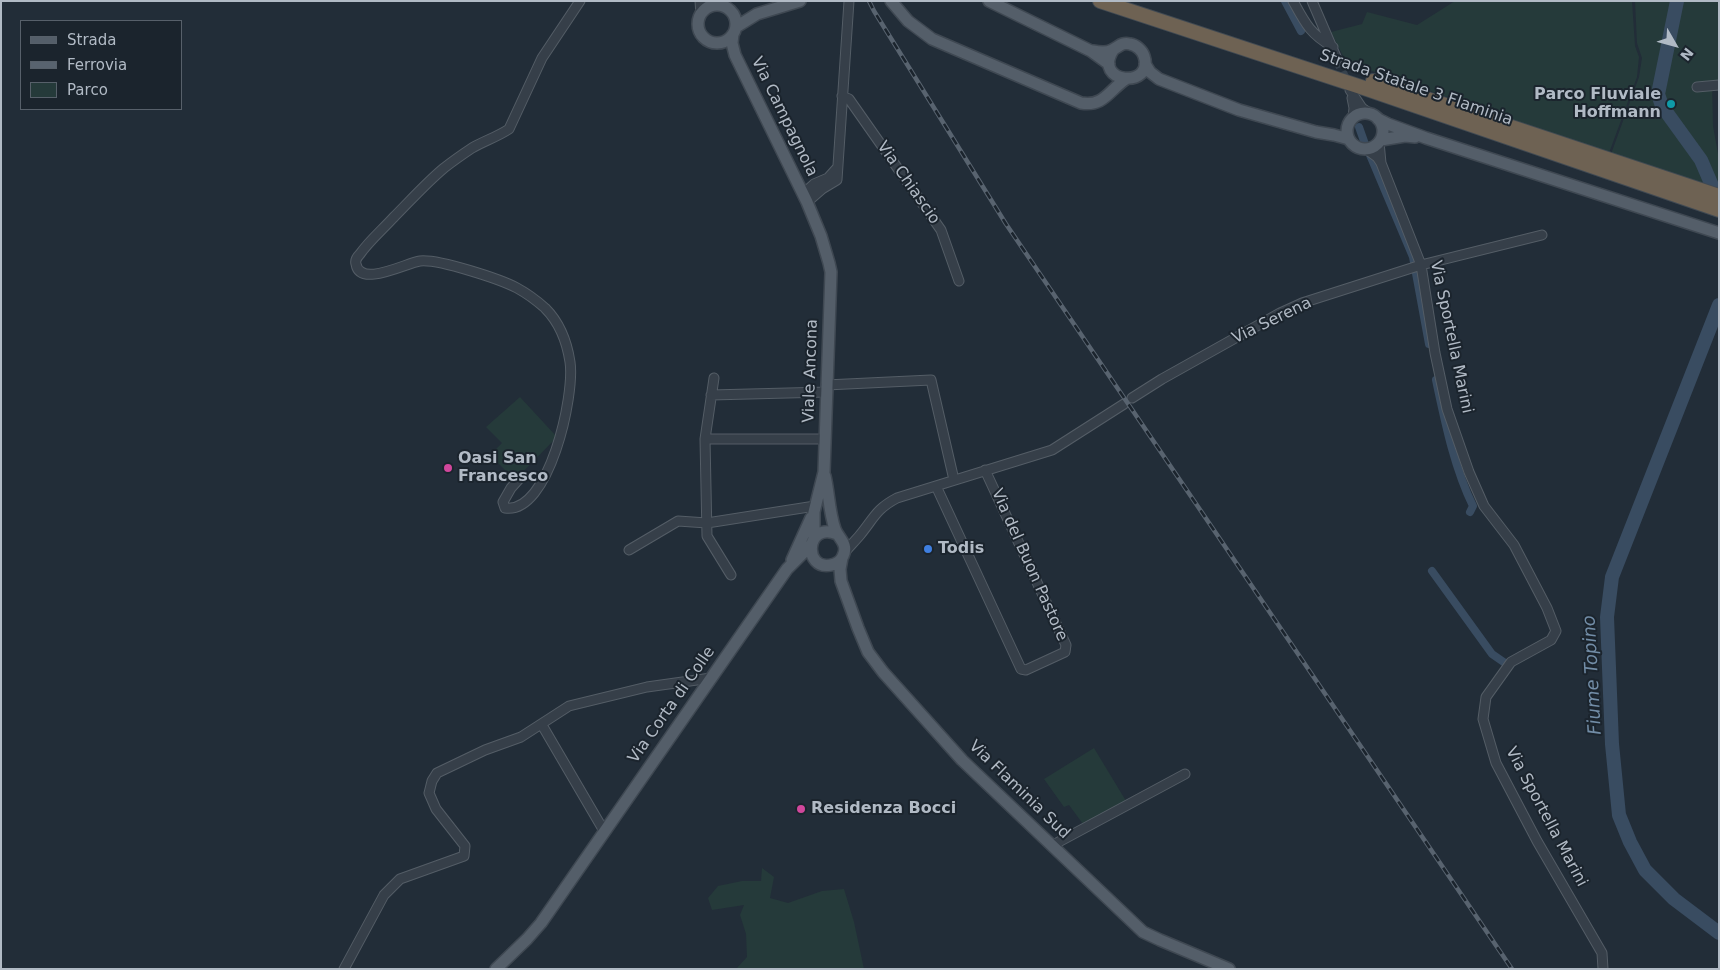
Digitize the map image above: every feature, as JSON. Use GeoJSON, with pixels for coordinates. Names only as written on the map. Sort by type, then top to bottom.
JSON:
{"type":"FeatureCollection","features":[{"type":"Feature","properties":{"kind":"highway","name":"Strada Statale 3 Flaminia"},"geometry":{"type":"LineString","coordinates":[[1100,1],[1358,86],[1719,210]]}},
{"type":"Feature","properties":{"kind":"highway","name":"Strada Statale 3 Flaminia"},"geometry":{"type":"LineString","coordinates":[[1128,1],[1719,196]]}},
{"type":"Feature","properties":{"kind":"main road"},"geometry":{"type":"LineString","coordinates":[[701,15],[708,7],[715,3],[725,6],[734,14],[757,14],[800,1]]}},
{"type":"Feature","properties":{"kind":"main road"},"geometry":{"type":"LineString","coordinates":[[892,1],[908,21],[932,39],[1081,103],[1095,104],[1101,101],[1111,91],[1140,74],[1144,64],[1143,53],[1134,45],[1122,44],[1112,50],[1102,52],[1091,51]]}},
{"type":"Feature","properties":{"kind":"main road"},"geometry":{"type":"LineString","coordinates":[[989,1],[1091,51],[1120,78],[1159,78]]}},
{"type":"Feature","properties":{"kind":"main road","name":"Via Campagnola"},"geometry":{"type":"LineString","coordinates":[[734,14],[735,30],[732,43],[735,55],[806,198],[821,236],[831,272]]}},
{"type":"Feature","properties":{"kind":"main road"},"geometry":{"type":"LineString","coordinates":[[722,42],[730,38],[735,30],[757,14]]}},
{"type":"Feature","properties":{"kind":"main road","name":"Via Campagnola"},"geometry":{"type":"LineString","coordinates":[[701,15],[699,27],[701,33],[709,41],[722,42],[735,55]]}},
{"type":"Feature","properties":{"kind":"main road"},"geometry":{"type":"LineString","coordinates":[[1111,91],[1110,67],[1112,50]]}},
{"type":"Feature","properties":{"kind":"main road"},"geometry":{"type":"LineString","coordinates":[[1144,64],[1150,72],[1159,78],[1239,110],[1316,132],[1349,139]]}},
{"type":"Feature","properties":{"kind":"main road"},"geometry":{"type":"LineString","coordinates":[[1316,132],[1340,127],[1363,113],[1426,138],[1719,233]]}},
{"type":"Feature","properties":{"kind":"main road","name":"Via Sportella Marini"},"geometry":{"type":"LineString","coordinates":[[1373,116],[1383,129],[1380,141]]}},
{"type":"Feature","properties":{"kind":"main road"},"geometry":{"type":"LineString","coordinates":[[1352,119],[1347,130],[1349,139],[1356,147],[1371,148],[1380,141],[1405,136],[1426,138]]}},
{"type":"Feature","properties":{"kind":"main road","name":"Viale Ancona"},"geometry":{"type":"LineString","coordinates":[[831,272],[824,472],[832,523],[839,536]]}},
{"type":"Feature","properties":{"kind":"main road","name":"Viale Ancona"},"geometry":{"type":"LineString","coordinates":[[784,572],[805,535],[824,472]]}},
{"type":"Feature","properties":{"kind":"main road","name":"Viale Ancona"},"geometry":{"type":"LineString","coordinates":[[813,542],[815,506]]}},
{"type":"Feature","properties":{"kind":"main road"},"geometry":{"type":"LineString","coordinates":[[816,561],[811,551],[813,542],[822,533],[827,532],[839,536]]}},
{"type":"Feature","properties":{"kind":"main road","name":"Via Flaminia Sud"},"geometry":{"type":"LineString","coordinates":[[839,536],[844,545],[840,569],[841,581],[868,652],[883,672],[962,760],[1143,932],[1229,969]]}},
{"type":"Feature","properties":{"kind":"main road","name":"Via Corta di Colle"},"geometry":{"type":"LineString","coordinates":[[496,969],[534,931],[784,572],[813,542]]}},
{"type":"Feature","properties":{"kind":"main road"},"geometry":{"type":"LineString","coordinates":[[827,566],[838,562],[843,556]]}},
{"type":"Feature","properties":{"kind":"main road","name":"Via Flaminia Sud"},"geometry":{"type":"LineString","coordinates":[[816,561],[827,566],[841,581]]}},
{"type":"Feature","properties":{"kind":"main road","name":"Via Corta di Colle"},"geometry":{"type":"LineString","coordinates":[[784,572],[803,563],[816,561]]}},
{"type":"Feature","properties":{"kind":"street"},"geometry":{"type":"LineString","coordinates":[[520,478],[506,495],[503,502],[505,508],[514,510],[522,506],[530,498],[550,467],[557,452],[571,376],[568,349],[556,322],[539,303],[516,287],[456,267],[430,261],[421,261],[368,276],[358,270],[356,260],[372,240],[444,168],[474,147],[499,136],[509,129],[542,58],[580,1]]}},
{"type":"Feature","properties":{"kind":"street","name":"Via Campagnola"},"geometry":{"type":"LineString","coordinates":[[700,1],[701,15]]}},
{"type":"Feature","properties":{"kind":"street"},"geometry":{"type":"LineString","coordinates":[[837,168],[849,1]]}},
{"type":"Feature","properties":{"kind":"street"},"geometry":{"type":"LineString","coordinates":[[1293,1],[1307,28],[1333,47]]}},
{"type":"Feature","properties":{"kind":"street"},"geometry":{"type":"LineString","coordinates":[[1312,1],[1338,58]]}},
{"type":"Feature","properties":{"kind":"street"},"geometry":{"type":"LineString","coordinates":[[1697,87],[1719,85]]}},
{"type":"Feature","properties":{"kind":"street"},"geometry":{"type":"LineString","coordinates":[[1352,119],[1354,108],[1350,90],[1362,108],[1373,116]]}},
{"type":"Feature","properties":{"kind":"street","name":"Via Chiascio"},"geometry":{"type":"LineString","coordinates":[[842,96],[849,99],[941,230],[959,280]]}},
{"type":"Feature","properties":{"kind":"street","name":"Via Sportella Marini"},"geometry":{"type":"LineString","coordinates":[[1380,141],[1381,163],[1421,265],[1435,353],[1447,409],[1469,472],[1484,506],[1514,545],[1547,608],[1556,630],[1552,640],[1511,662],[1486,697],[1483,719],[1496,763],[1537,841],[1602,953],[1602,969]]}},
{"type":"Feature","properties":{"kind":"street"},"geometry":{"type":"LineString","coordinates":[[1366,149],[1377,157],[1381,163]]}},
{"type":"Feature","properties":{"kind":"street","name":"Via Campagnola"},"geometry":{"type":"LineString","coordinates":[[806,198],[837,180],[837,168]]}},
{"type":"Feature","properties":{"kind":"street","name":"Via Campagnola"},"geometry":{"type":"LineString","coordinates":[[806,198],[818,182],[828,178],[837,168]]}},
{"type":"Feature","properties":{"kind":"street"},"geometry":{"type":"LineString","coordinates":[[793,172],[809,181],[818,182]]}},
{"type":"Feature","properties":{"kind":"street","name":"Via Serena"},"geometry":{"type":"LineString","coordinates":[[1132,398],[1162,379],[1280,313],[1302,303],[1421,265],[1542,234]]}},
{"type":"Feature","properties":{"kind":"street"},"geometry":{"type":"LineString","coordinates":[[714,378],[705,439],[707,536],[731,575]]}},
{"type":"Feature","properties":{"kind":"street"},"geometry":{"type":"LineString","coordinates":[[711,395],[826,389],[931,380],[954,480]]}},
{"type":"Feature","properties":{"kind":"street"},"geometry":{"type":"LineString","coordinates":[[843,556],[877,512],[897,498],[1052,450],[1124,404]]}},
{"type":"Feature","properties":{"kind":"street"},"geometry":{"type":"LineString","coordinates":[[705,439],[825,439]]}},
{"type":"Feature","properties":{"kind":"street","name":"Via del Buon Pastore"},"geometry":{"type":"LineString","coordinates":[[936,486],[1020,669],[1026,670],[1065,652],[1066,645],[985,470]]}},
{"type":"Feature","properties":{"kind":"street"},"geometry":{"type":"LineString","coordinates":[[629,550],[678,521],[707,523],[815,506],[823,496],[829,499]]}},
{"type":"Feature","properties":{"kind":"street"},"geometry":{"type":"LineString","coordinates":[[839,536],[850,538],[861,534]]}},
{"type":"Feature","properties":{"kind":"street"},"geometry":{"type":"LineString","coordinates":[[344,969],[384,895],[400,879],[464,856],[465,846],[436,809],[430,793],[432,781],[437,774],[485,750],[521,737],[569,706],[647,687],[710,678]]}},
{"type":"Feature","properties":{"kind":"street"},"geometry":{"type":"LineString","coordinates":[[542,724],[604,831]]}},
{"type":"Feature","properties":{"kind":"street"},"geometry":{"type":"LineString","coordinates":[[1053,845],[1185,774]]}},
{"type":"Feature","properties":{"kind":"green space"},"geometry":{"type":"Polygon","coordinates":[[[1455,1],[1632,1],[1635,46],[1639,57],[1637,77],[1609,153],[1346,62],[1331,32],[1362,24],[1367,12],[1417,25],[1455,1]]]}},
{"type":"Feature","properties":{"kind":"green space","name":"Parco Fluviale Hoffmann"},"geometry":{"type":"Polygon","coordinates":[[[1635,1],[1719,1],[1719,83],[1712,83],[1713,126],[1719,159],[1719,188],[1611,154],[1639,77],[1642,58],[1637,43],[1635,1]]]}},
{"type":"Feature","properties":{"kind":"green space"},"geometry":{"type":"Polygon","coordinates":[[[520,397],[557,437],[515,480],[490,455],[502,443],[486,427],[520,397]]]}},
{"type":"Feature","properties":{"kind":"green space"},"geometry":{"type":"Polygon","coordinates":[[[1094,748],[1126,801],[1083,824],[1069,805],[1064,807],[1044,779],[1094,748]]]}},
{"type":"Feature","properties":{"kind":"green space"},"geometry":{"type":"Polygon","coordinates":[[[762,868],[774,877],[770,898],[788,903],[822,891],[844,889],[854,922],[864,969],[736,969],[747,957],[746,934],[740,915],[744,905],[712,910],[708,898],[718,886],[742,881],[761,881],[762,868]]]}},
{"type":"Feature","properties":{"kind":"waterway"},"geometry":{"type":"LineString","coordinates":[[1285,1],[1301,31]]}},
{"type":"Feature","properties":{"kind":"waterway","name":"Fiume Topino"},"geometry":{"type":"LineString","coordinates":[[1677,1],[1658,94],[1662,106],[1701,160],[1719,202]]}},
{"type":"Feature","properties":{"kind":"waterway"},"geometry":{"type":"LineString","coordinates":[[1359,127],[1365,144]]}},
{"type":"Feature","properties":{"kind":"waterway"},"geometry":{"type":"LineString","coordinates":[[1370,155],[1413,257],[1429,344]]}},
{"type":"Feature","properties":{"kind":"waterway","name":"Fiume Topino"},"geometry":{"type":"LineString","coordinates":[[1719,305],[1612,577],[1607,617],[1612,744],[1619,815],[1630,842],[1645,870],[1674,899],[1719,933]]}},
{"type":"Feature","properties":{"kind":"waterway"},"geometry":{"type":"LineString","coordinates":[[1436,380],[1455,460],[1473,506],[1470,512]]}},
{"type":"Feature","properties":{"kind":"waterway"},"geometry":{"type":"LineString","coordinates":[[1432,571],[1492,654],[1505,663]]}},
{"type":"Feature","properties":{"kind":"tunnel"},"geometry":{"type":"LineString","coordinates":[[1337,59],[1347,83]]}},
{"type":"Feature","properties":{"kind":"railway"},"geometry":{"type":"LineString","coordinates":[[869,1],[1006,224],[1512,969]]}},
{"type":"Feature","properties":{"kind":"place","name":"Parco Fluviale Hoffmann"},"geometry":{"type":"Point","coordinates":[1671,104]}},
{"type":"Feature","properties":{"kind":"place","name":"Oasi San Francesco"},"geometry":{"type":"Point","coordinates":[448,468]}},
{"type":"Feature","properties":{"kind":"place","name":"Todis"},"geometry":{"type":"Point","coordinates":[928,549]}},
{"type":"Feature","properties":{"kind":"place","name":"Residenza Bocci"},"geometry":{"type":"Point","coordinates":[801,809]}}]}
